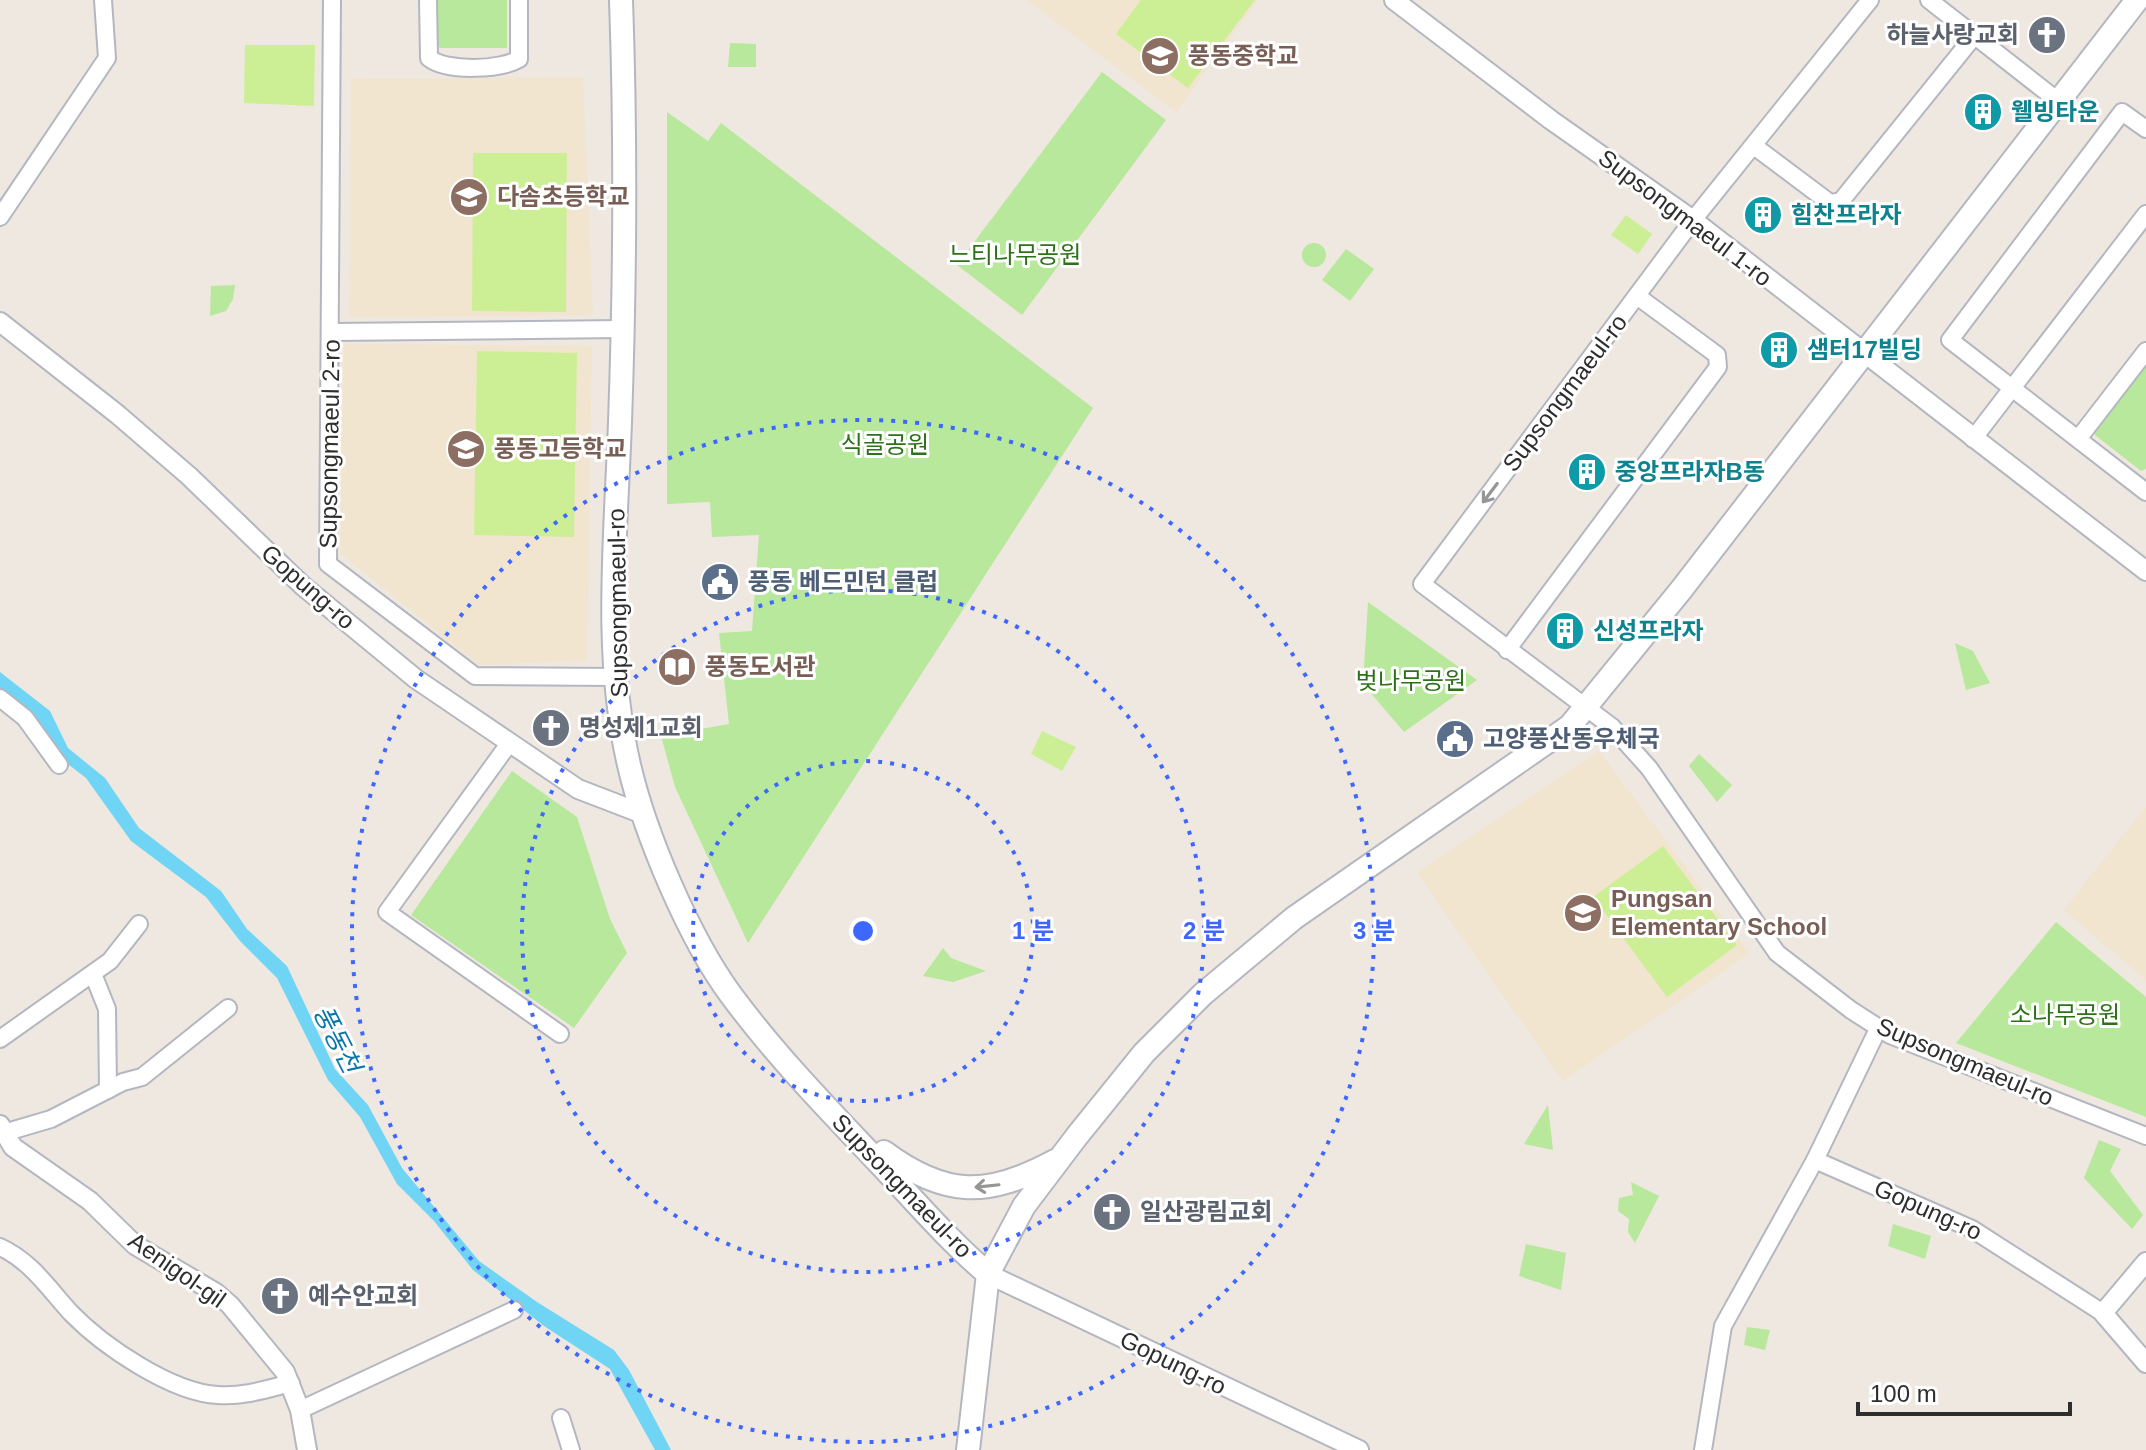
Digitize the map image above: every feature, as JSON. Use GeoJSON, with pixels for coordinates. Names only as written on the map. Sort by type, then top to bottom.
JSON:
{"type":"FeatureCollection","features":[{"type":"Feature","properties":{"kind":"main road","name":"Supsongmaeul-ro"},"geometry":{"type":"LineString","coordinates":[[621,0],[623,329],[615,677],[629,764],[643,814],[707,957],[730,993],[786,1064],[988,1274]]}},
{"type":"Feature","properties":{"kind":"main road","name":"Supsongmaeul-ro"},"geometry":{"type":"LineString","coordinates":[[968,1450],[988,1274],[1024,1206],[1144,1053],[1203,994],[1294,918],[1545,745],[1587,707],[2137,0]]}},
{"type":"Feature","properties":{"kind":"main road"},"geometry":{"type":"LineString","coordinates":[[837,1118],[912,1173],[963,1188],[1012,1183],[1059,1159]]}},
{"type":"Feature","properties":{"kind":"street"},"geometry":{"type":"LineString","coordinates":[[0,217],[107,58],[103,0]]}},
{"type":"Feature","properties":{"kind":"street","name":"Supsongmaeul 2-ro"},"geometry":{"type":"LineString","coordinates":[[332,0],[328,564],[475,676],[615,677]]}},
{"type":"Feature","properties":{"kind":"street"},"geometry":{"type":"LineString","coordinates":[[428,0],[429,58],[439,66],[507,66],[519,59],[519,0]]}},
{"type":"Feature","properties":{"kind":"street","name":"Supsongmaeul 1-ro"},"geometry":{"type":"LineString","coordinates":[[1394,0],[1551,120],[1693,220],[2146,571]]}},
{"type":"Feature","properties":{"kind":"street"},"geometry":{"type":"LineString","coordinates":[[1637,296],[1693,220],[1870,0]]}},
{"type":"Feature","properties":{"kind":"street"},"geometry":{"type":"LineString","coordinates":[[1929,0],[2058,101]]}},
{"type":"Feature","properties":{"kind":"street"},"geometry":{"type":"LineString","coordinates":[[1754,146],[1830,203],[1841,201],[1975,35]]}},
{"type":"Feature","properties":{"kind":"street"},"geometry":{"type":"LineString","coordinates":[[2146,129],[2122,112],[1950,340],[2146,492]]}},
{"type":"Feature","properties":{"kind":"street"},"geometry":{"type":"LineString","coordinates":[[1973,439],[2146,214]]}},
{"type":"Feature","properties":{"kind":"street","name":"Supsongmaeul-ro"},"geometry":{"type":"LineString","coordinates":[[1507,650],[1718,367],[1717,355],[1637,296],[1422,584],[1507,650],[1612,727],[1649,768],[1777,953],[1878,1029],[2146,1136]]}},
{"type":"Feature","properties":{"kind":"street","name":"Gopung-ro"},"geometry":{"type":"LineString","coordinates":[[0,322],[176,465],[303,586],[416,679],[508,745],[578,789],[643,814]]}},
{"type":"Feature","properties":{"kind":"street"},"geometry":{"type":"LineString","coordinates":[[332,332],[623,329]]}},
{"type":"Feature","properties":{"kind":"street"},"geometry":{"type":"LineString","coordinates":[[2078,439],[2146,351]]}},
{"type":"Feature","properties":{"kind":"street"},"geometry":{"type":"LineString","coordinates":[[0,698],[25,718],[59,765]]}},
{"type":"Feature","properties":{"kind":"street"},"geometry":{"type":"LineString","coordinates":[[508,745],[387,912],[560,1034]]}},
{"type":"Feature","properties":{"kind":"street"},"geometry":{"type":"LineString","coordinates":[[0,1039],[110,961],[139,924]]}},
{"type":"Feature","properties":{"kind":"street"},"geometry":{"type":"LineString","coordinates":[[93,974],[107,1009],[108,1090]]}},
{"type":"Feature","properties":{"kind":"street"},"geometry":{"type":"LineString","coordinates":[[2,1130],[51,1119],[108,1090],[142,1077],[228,1008]]}},
{"type":"Feature","properties":{"kind":"street"},"geometry":{"type":"LineString","coordinates":[[1703,1450],[1723,1326],[1815,1160],[1878,1029]]}},
{"type":"Feature","properties":{"kind":"street","name":"Aenigol-gil"},"geometry":{"type":"LineString","coordinates":[[2,1130],[13,1147],[90,1201],[145,1253],[223,1299],[259,1337],[291,1383],[300,1410],[307,1450]]}},
{"type":"Feature","properties":{"kind":"street","name":"Gopung-ro"},"geometry":{"type":"LineString","coordinates":[[1815,1160],[2001,1244],[2103,1313],[2146,1363]]}},
{"type":"Feature","properties":{"kind":"street"},"geometry":{"type":"LineString","coordinates":[[0,1247],[31,1267],[82,1324],[179,1387],[218,1395],[246,1394],[291,1383]]}},
{"type":"Feature","properties":{"kind":"street"},"geometry":{"type":"LineString","coordinates":[[2103,1313],[2146,1262]]}},
{"type":"Feature","properties":{"kind":"street","name":"Gopung-ro"},"geometry":{"type":"LineString","coordinates":[[988,1274],[1359,1450]]}},
{"type":"Feature","properties":{"kind":"street"},"geometry":{"type":"LineString","coordinates":[[300,1410],[514,1310]]}},
{"type":"Feature","properties":{"kind":"street"},"geometry":{"type":"LineString","coordinates":[[561,1418],[571,1450]]}},
{"type":"Feature","properties":{"kind":"shaded area","name":"풍동중학교"},"geometry":{"type":"Polygon","coordinates":[[[1027,0],[1258,0],[1176,112],[1027,0]]]}},
{"type":"Feature","properties":{"kind":"shaded area","name":"다솜초등학교"},"geometry":{"type":"Polygon","coordinates":[[[583,77],[593,315],[350,317],[351,79],[583,77]]]}},
{"type":"Feature","properties":{"kind":"shaded area","name":"풍동고등학교"},"geometry":{"type":"Polygon","coordinates":[[[344,344],[592,346],[587,660],[479,665],[340,553],[344,344]]]}},
{"type":"Feature","properties":{"kind":"shaded area","name":"Pungsan Elementary School"},"geometry":{"type":"Polygon","coordinates":[[[1599,751],[1750,953],[1563,1081],[1417,873],[1599,751]]]}},
{"type":"Feature","properties":{"kind":"shaded area"},"geometry":{"type":"Polygon","coordinates":[[[2146,807],[2146,980],[2064,910],[2146,807]]]}},
{"type":"Feature","properties":{"kind":"green space"},"geometry":{"type":"Polygon","coordinates":[[[435,0],[507,0],[507,48],[440,48],[435,42],[435,0]]]}},
{"type":"Feature","properties":{"kind":"green space"},"geometry":{"type":"Polygon","coordinates":[[[1141,0],[1255,0],[1188,88],[1116,34],[1141,0]]]}},
{"type":"Feature","properties":{"kind":"green space"},"geometry":{"type":"Polygon","coordinates":[[[730,43],[756,44],[756,67],[728,67],[730,43]]]}},
{"type":"Feature","properties":{"kind":"green space"},"geometry":{"type":"Polygon","coordinates":[[[245,45],[315,45],[314,106],[244,103],[245,45]]]}},
{"type":"Feature","properties":{"kind":"green space","name":"느티나무공원"},"geometry":{"type":"Polygon","coordinates":[[[1102,72],[1166,120],[1022,315],[957,265],[1102,72]]]}},
{"type":"Feature","properties":{"kind":"green space","name":"식골공원"},"geometry":{"type":"Polygon","coordinates":[[[667,112],[708,141],[721,123],[1093,408],[748,943],[675,787],[661,736],[729,724],[719,633],[752,631],[759,535],[712,537],[710,502],[667,504],[667,112]]]}},
{"type":"Feature","properties":{"kind":"green space"},"geometry":{"type":"Polygon","coordinates":[[[473,153],[567,153],[566,312],[472,311],[473,153]]]}},
{"type":"Feature","properties":{"kind":"green space"},"geometry":{"type":"Polygon","coordinates":[[[1626,215],[1652,234],[1638,254],[1611,235],[1626,215]]]}},
{"type":"Feature","properties":{"kind":"green space"},"geometry":{"type":"Polygon","coordinates":[[[1314,243],[1323,246],[1326,255],[1323,264],[1314,267],[1305,264],[1302,255],[1305,246],[1314,243]]]}},
{"type":"Feature","properties":{"kind":"green space"},"geometry":{"type":"Polygon","coordinates":[[[1346,249],[1374,269],[1350,301],[1322,280],[1346,249]]]}},
{"type":"Feature","properties":{"kind":"green space"},"geometry":{"type":"Polygon","coordinates":[[[235,285],[233,299],[226,311],[210,316],[211,286],[235,285]]]}},
{"type":"Feature","properties":{"kind":"green space"},"geometry":{"type":"Polygon","coordinates":[[[477,351],[577,353],[574,537],[474,535],[477,351]]]}},
{"type":"Feature","properties":{"kind":"green space"},"geometry":{"type":"Polygon","coordinates":[[[2146,358],[2146,469],[2141,471],[2095,435],[2093,427],[2146,358]]]}},
{"type":"Feature","properties":{"kind":"green space","name":"벚나무공원"},"geometry":{"type":"Polygon","coordinates":[[[1368,602],[1477,680],[1404,732],[1363,684],[1368,602]]]}},
{"type":"Feature","properties":{"kind":"green space"},"geometry":{"type":"Polygon","coordinates":[[[1955,643],[1973,651],[1990,683],[1966,690],[1955,643]]]}},
{"type":"Feature","properties":{"kind":"green space"},"geometry":{"type":"Polygon","coordinates":[[[1042,731],[1076,747],[1062,771],[1031,754],[1042,731]]]}},
{"type":"Feature","properties":{"kind":"green space"},"geometry":{"type":"Polygon","coordinates":[[[1699,754],[1732,785],[1717,802],[1689,766],[1699,754]]]}},
{"type":"Feature","properties":{"kind":"green space"},"geometry":{"type":"Polygon","coordinates":[[[512,771],[577,817],[610,919],[627,953],[574,1028],[411,915],[512,771]]]}},
{"type":"Feature","properties":{"kind":"green space"},"geometry":{"type":"Polygon","coordinates":[[[1663,846],[1737,945],[1667,997],[1593,897],[1663,846]]]}},
{"type":"Feature","properties":{"kind":"green space","name":"소나무공원"},"geometry":{"type":"Polygon","coordinates":[[[2056,922],[2146,997],[2146,1117],[1956,1043],[2056,922]]]}},
{"type":"Feature","properties":{"kind":"green space"},"geometry":{"type":"Polygon","coordinates":[[[943,948],[951,958],[986,971],[953,982],[923,976],[943,948]]]}},
{"type":"Feature","properties":{"kind":"green space"},"geometry":{"type":"Polygon","coordinates":[[[1548,1105],[1553,1150],[1524,1144],[1548,1105]]]}},
{"type":"Feature","properties":{"kind":"green space"},"geometry":{"type":"Polygon","coordinates":[[[2099,1140],[2121,1149],[2110,1171],[2143,1215],[2132,1229],[2084,1178],[2099,1140]]]}},
{"type":"Feature","properties":{"kind":"green space"},"geometry":{"type":"Polygon","coordinates":[[[1631,1182],[1659,1196],[1635,1243],[1628,1232],[1629,1219],[1618,1211],[1619,1198],[1633,1195],[1631,1182]]]}},
{"type":"Feature","properties":{"kind":"green space"},"geometry":{"type":"Polygon","coordinates":[[[1893,1224],[1931,1236],[1925,1259],[1888,1246],[1893,1224]]]}},
{"type":"Feature","properties":{"kind":"green space"},"geometry":{"type":"Polygon","coordinates":[[[1526,1244],[1566,1253],[1561,1290],[1519,1276],[1526,1244]]]}},
{"type":"Feature","properties":{"kind":"green space"},"geometry":{"type":"Polygon","coordinates":[[[1747,1327],[1770,1330],[1765,1350],[1744,1345],[1747,1327]]]}},
{"type":"Feature","properties":{"kind":"water"},"geometry":{"type":"Polygon","coordinates":[[[0,672],[50,711],[68,748],[105,778],[139,828],[221,891],[247,929],[287,966],[335,1069],[368,1105],[402,1168],[479,1261],[614,1350],[629,1370],[671,1450],[655,1450],[610,1369],[544,1326],[473,1270],[434,1221],[397,1184],[360,1117],[328,1080],[277,978],[240,941],[206,897],[131,841],[86,778],[60,758],[0,689],[0,672]]]}},
{"type":"Feature","properties":{"kind":"place","name":"하늘사랑교회"},"geometry":{"type":"Point","coordinates":[2047,35]}},
{"type":"Feature","properties":{"kind":"place","name":"풍동중학교"},"geometry":{"type":"Point","coordinates":[1160,56]}},
{"type":"Feature","properties":{"kind":"place","name":"웰빙타운"},"geometry":{"type":"Point","coordinates":[1983,112]}},
{"type":"Feature","properties":{"kind":"place","name":"다솜초등학교"},"geometry":{"type":"Point","coordinates":[469,197]}},
{"type":"Feature","properties":{"kind":"place","name":"힘찬프라자"},"geometry":{"type":"Point","coordinates":[1763,215]}},
{"type":"Feature","properties":{"kind":"place","name":"샘터17빌딩"},"geometry":{"type":"Point","coordinates":[1779,350]}},
{"type":"Feature","properties":{"kind":"place","name":"풍동고등학교"},"geometry":{"type":"Point","coordinates":[466,449]}},
{"type":"Feature","properties":{"kind":"place","name":"중앙프라자B동"},"geometry":{"type":"Point","coordinates":[1587,472]}},
{"type":"Feature","properties":{"kind":"place","name":"풍동 베드민턴 클럽"},"geometry":{"type":"Point","coordinates":[720,582]}},
{"type":"Feature","properties":{"kind":"place","name":"신성프라자"},"geometry":{"type":"Point","coordinates":[1565,631]}},
{"type":"Feature","properties":{"kind":"place","name":"풍동도서관"},"geometry":{"type":"Point","coordinates":[677,667]}},
{"type":"Feature","properties":{"kind":"place","name":"명성제1교회"},"geometry":{"type":"Point","coordinates":[551,728]}},
{"type":"Feature","properties":{"kind":"place","name":"고양풍산동우체국"},"geometry":{"type":"Point","coordinates":[1455,739]}},
{"type":"Feature","properties":{"kind":"place","name":"Pungsan Elementary School"},"geometry":{"type":"Point","coordinates":[1583,913]}},
{"type":"Feature","properties":{"kind":"place","name":"일산광림교회"},"geometry":{"type":"Point","coordinates":[1112,1212]}},
{"type":"Feature","properties":{"kind":"place","name":"예수안교회"},"geometry":{"type":"Point","coordinates":[280,1296]}},
{"type":"Feature","properties":{"kind":"water label","name":"풍동천"},"geometry":{"type":"Point","coordinates":[337,1039]}}]}
